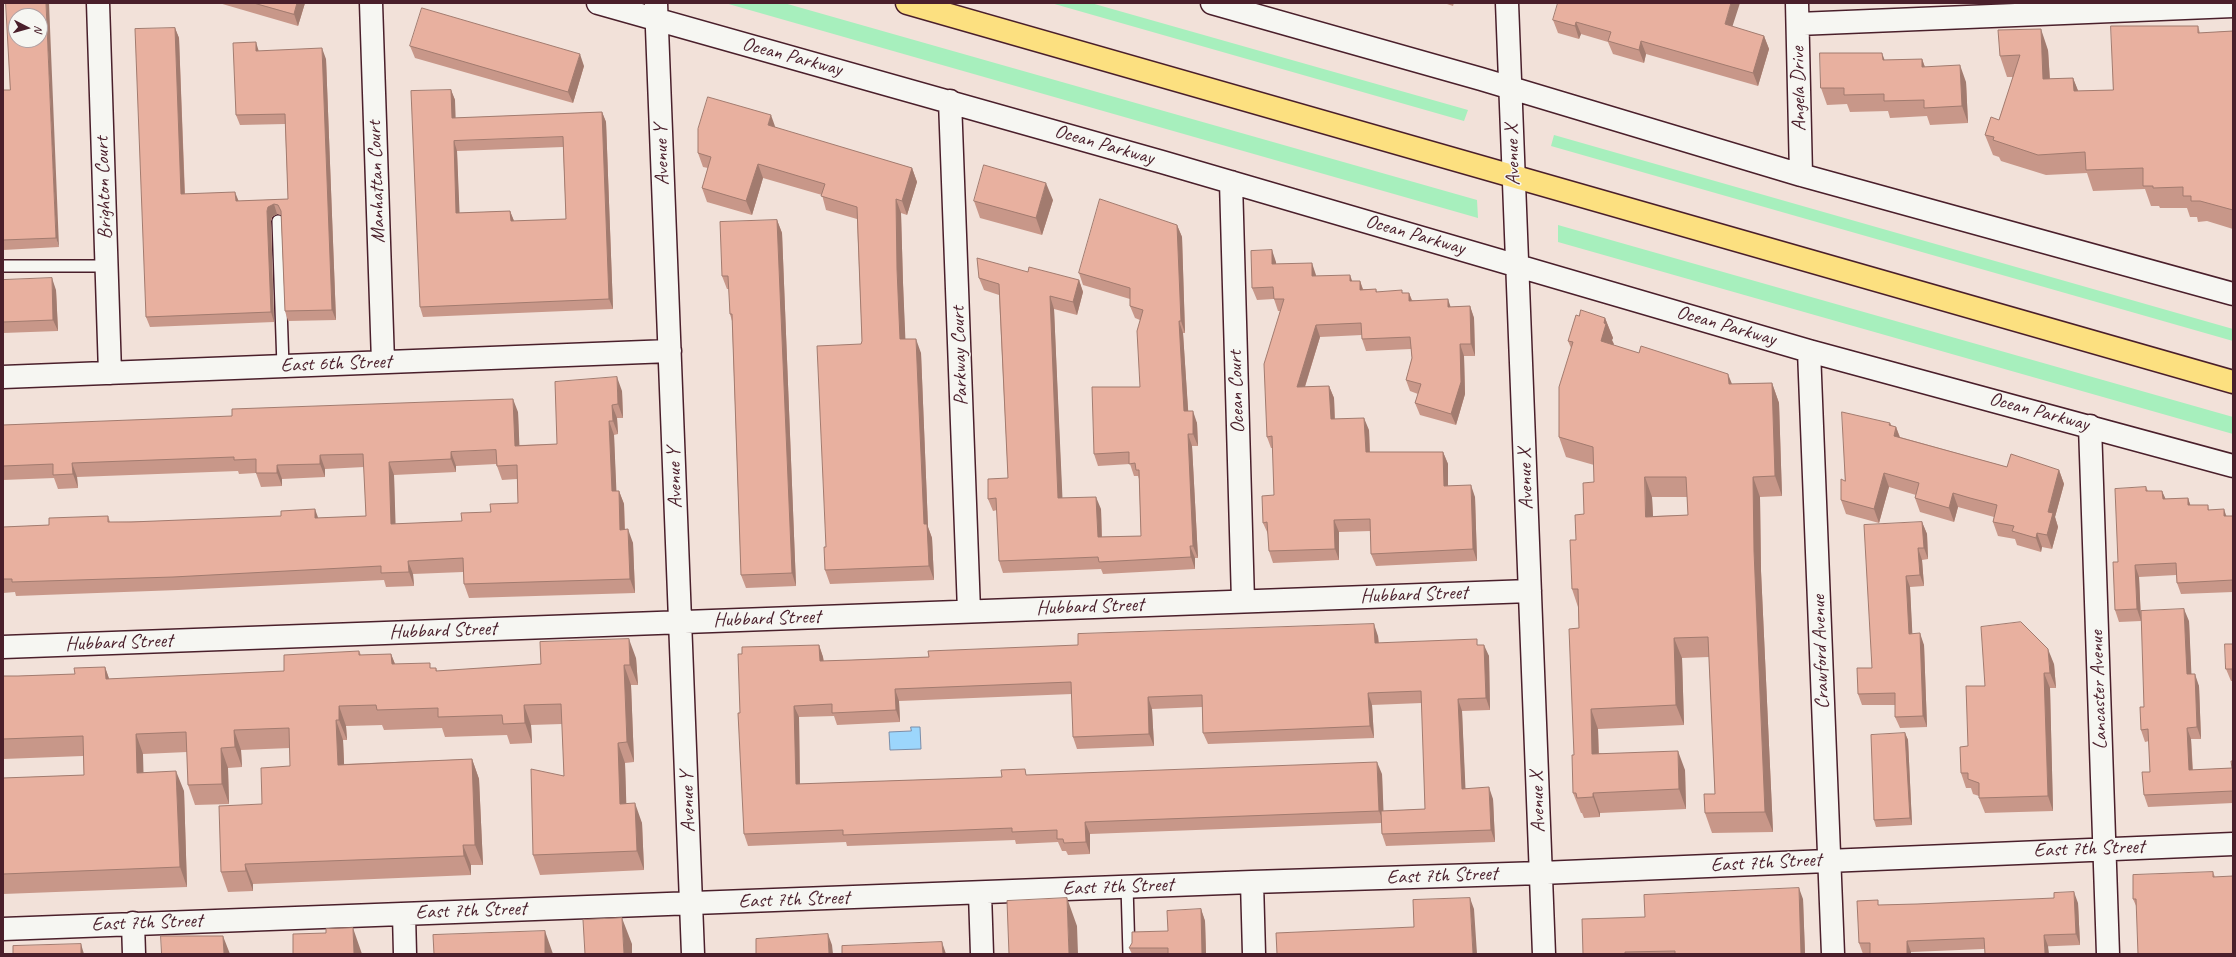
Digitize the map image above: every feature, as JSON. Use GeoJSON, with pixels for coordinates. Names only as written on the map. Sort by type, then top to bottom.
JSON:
{"type":"FeatureCollection","features":[{"type":"Feature","properties":{"kind":"main road"},"geometry":{"type":"LineString","coordinates":[[907,3],[2233,382]]}},
{"type":"Feature","properties":{"kind":"street","name":"Brighton Court"},"geometry":{"type":"LineString","coordinates":[[98,3],[110,373]]}},
{"type":"Feature","properties":{"kind":"street","name":"Manhattan Court"},"geometry":{"type":"LineString","coordinates":[[371,3],[383,362]]}},
{"type":"Feature","properties":{"kind":"street","name":"Ocean Parkway"},"geometry":{"type":"LineString","coordinates":[[598,3],[657,12],[950,101],[1517,264],[1809,351],[2233,466]]}},
{"type":"Feature","properties":{"kind":"street","name":"Avenue X"},"geometry":{"type":"LineString","coordinates":[[1508,3],[1544,954]]}},
{"type":"Feature","properties":{"kind":"street"},"geometry":{"type":"LineString","coordinates":[[1215,4],[1511,88],[1801,175],[2233,294]]}},
{"type":"Feature","properties":{"kind":"street"},"geometry":{"type":"LineString","coordinates":[[1797,13],[2233,6]]}},
{"type":"Feature","properties":{"kind":"street","name":"Avenue Y"},"geometry":{"type":"LineString","coordinates":[[657,12],[693,954]]}},
{"type":"Feature","properties":{"kind":"street","name":"Angela Drive"},"geometry":{"type":"LineString","coordinates":[[1797,13],[1801,175]]}},
{"type":"Feature","properties":{"kind":"street","name":"Parkway Court"},"geometry":{"type":"LineString","coordinates":[[950,101],[969,611]]}},
{"type":"Feature","properties":{"kind":"street","name":"Ocean Court"},"geometry":{"type":"LineString","coordinates":[[1231,182],[1243,601]]}},
{"type":"Feature","properties":{"kind":"street","name":"East 6th Street"},"geometry":{"type":"LineString","coordinates":[[3,377],[670,351]]}},
{"type":"Feature","properties":{"kind":"street","name":"Crawford Avenue"},"geometry":{"type":"LineString","coordinates":[[1809,351],[1833,954]]}},
{"type":"Feature","properties":{"kind":"street","name":"Lancaster Avenue"},"geometry":{"type":"LineString","coordinates":[[2090,426],[2108,954]]}},
{"type":"Feature","properties":{"kind":"street","name":"Hubbard Street"},"geometry":{"type":"LineString","coordinates":[[3,647],[1530,591]]}},
{"type":"Feature","properties":{"kind":"street","name":"East 7th Street"},"geometry":{"type":"LineString","coordinates":[[3,929],[133,923],[980,893],[1127,886],[1541,873],[2233,844]]}},
{"type":"Feature","properties":{"kind":"street"},"geometry":{"type":"LineString","coordinates":[[1252,882],[1254,954]]}},
{"type":"Feature","properties":{"kind":"street"},"geometry":{"type":"LineString","coordinates":[[980,893],[982,954]]}},
{"type":"Feature","properties":{"kind":"street"},"geometry":{"type":"LineString","coordinates":[[404,914],[405,954]]}},
{"type":"Feature","properties":{"kind":"street"},"geometry":{"type":"LineString","coordinates":[[133,923],[134,954]]}},
{"type":"Feature","properties":{"kind":"lane"},"geometry":{"type":"LineString","coordinates":[[278,221],[283,366]]}},
{"type":"Feature","properties":{"kind":"lane"},"geometry":{"type":"LineString","coordinates":[[3,266],[107,266]]}},
{"type":"Feature","properties":{"kind":"lane"},"geometry":{"type":"LineString","coordinates":[[1127,886],[1129,954]]}},
{"type":"Feature","properties":{"kind":"green space"},"geometry":{"type":"Polygon","coordinates":[[[725,3],[784,3],[1477,200],[1478,218],[725,3]]]}},
{"type":"Feature","properties":{"kind":"green space"},"geometry":{"type":"Polygon","coordinates":[[[1051,3],[1091,3],[1468,110],[1464,121],[1051,3]]]}},
{"type":"Feature","properties":{"kind":"green space"},"geometry":{"type":"Polygon","coordinates":[[[1554,135],[2233,329],[2233,341],[1551,146],[1554,135]]]}},
{"type":"Feature","properties":{"kind":"green space"},"geometry":{"type":"Polygon","coordinates":[[[1558,225],[2233,417],[2233,434],[1558,242],[1558,225]]]}},
{"type":"Feature","properties":{"kind":"water"},"geometry":{"type":"Polygon","coordinates":[[[911,727],[920,727],[921,749],[890,750],[889,732],[911,731],[911,727]]]}},
{"type":"Feature","properties":{"kind":"building"},"geometry":{"type":"Polygon","coordinates":[[[6,3],[46,3],[46,8],[8,8],[8,46],[6,3]]]}},
{"type":"Feature","properties":{"kind":"building"},"geometry":{"type":"Polygon","coordinates":[[[254,3],[297,3],[294,14],[254,3]]]}},
{"type":"Feature","properties":{"kind":"building"},"geometry":{"type":"Polygon","coordinates":[[[1558,3],[1731,3],[1725,24],[1764,36],[1753,73],[1641,41],[1639,50],[1608,41],[1611,32],[1576,22],[1575,26],[1553,20],[1558,3]]]}},
{"type":"Feature","properties":{"kind":"building"},"geometry":{"type":"Polygon","coordinates":[[[422,8],[580,54],[568,92],[410,46],[422,8]]]}},
{"type":"Feature","properties":{"kind":"building"},"geometry":{"type":"Polygon","coordinates":[[[2111,26],[2198,26],[2198,33],[2233,31],[2233,210],[2200,201],[2191,201],[2191,196],[2183,196],[2183,187],[2153,188],[2153,186],[2143,186],[2143,168],[2086,170],[2085,152],[2038,155],[1993,140],[1994,137],[1985,135],[1991,117],[1999,120],[2020,55],[2000,56],[1998,30],[2041,29],[2043,79],[2073,78],[2074,91],[2113,90],[2111,26]]]}},
{"type":"Feature","properties":{"kind":"building"},"geometry":{"type":"Polygon","coordinates":[[[175,28],[181,194],[235,192],[236,201],[288,199],[285,114],[236,115],[233,43],[256,42],[256,51],[322,48],[332,310],[285,311],[281,211],[278,205],[274,204],[268,207],[267,211],[271,312],[146,317],[135,29],[175,28]]]}},
{"type":"Feature","properties":{"kind":"building"},"geometry":{"type":"Polygon","coordinates":[[[8,48],[48,48],[56,238],[3,240],[3,90],[10,90],[8,48]]]}},
{"type":"Feature","properties":{"kind":"building"},"geometry":{"type":"Polygon","coordinates":[[[1820,53],[1882,53],[1883,60],[1922,59],[1922,67],[1960,65],[1962,106],[1924,108],[1924,100],[1884,101],[1884,94],[1844,95],[1844,88],[1821,88],[1820,53]]]}},
{"type":"Feature","properties":{"kind":"building"},"geometry":{"type":"Polygon","coordinates":[[[451,90],[452,118],[602,112],[609,299],[420,307],[411,91],[451,90]],[[563,137],[454,141],[456,213],[510,211],[511,221],[566,219],[563,137]]]}},
{"type":"Feature","properties":{"kind":"building"},"geometry":{"type":"Polygon","coordinates":[[[708,97],[771,115],[768,125],[912,168],[902,201],[896,199],[897,269],[900,339],[916,339],[924,524],[927,524],[929,566],[825,570],[824,547],[826,547],[817,346],[861,344],[862,341],[857,207],[821,196],[825,184],[758,164],[746,201],[702,188],[711,157],[698,153],[698,129],[708,97]]]}},
{"type":"Feature","properties":{"kind":"building"},"geometry":{"type":"Polygon","coordinates":[[[984,165],[1046,183],[1036,218],[974,201],[984,165]]]}},
{"type":"Feature","properties":{"kind":"building"},"geometry":{"type":"Polygon","coordinates":[[[1100,199],[1177,225],[1181,321],[1179,321],[1184,411],[1193,411],[1193,434],[1188,434],[1193,546],[1190,546],[1191,557],[1099,562],[1098,557],[999,561],[996,498],[988,499],[988,479],[1008,478],[999,284],[979,278],[977,258],[1028,272],[1029,267],[1079,280],[1073,302],[1050,296],[1058,498],[1096,497],[1098,537],[1141,536],[1139,470],[1136,470],[1135,463],[1129,464],[1129,452],[1094,454],[1092,387],[1140,387],[1137,331],[1143,310],[1130,306],[1130,288],[1079,273],[1100,199]]]}},
{"type":"Feature","properties":{"kind":"building"},"geometry":{"type":"Polygon","coordinates":[[[777,220],[792,573],[741,575],[732,314],[730,314],[728,276],[722,276],[720,222],[777,220]]]}},
{"type":"Feature","properties":{"kind":"building"},"geometry":{"type":"Polygon","coordinates":[[[1272,250],[1272,264],[1312,263],[1312,276],[1350,275],[1350,281],[1360,281],[1360,290],[1376,289],[1376,292],[1402,290],[1402,293],[1409,293],[1409,301],[1448,299],[1448,307],[1470,306],[1471,344],[1460,344],[1461,382],[1451,414],[1415,403],[1421,384],[1406,380],[1412,358],[1410,337],[1362,339],[1361,323],[1316,325],[1297,387],[1329,386],[1331,419],[1364,418],[1366,452],[1443,452],[1444,486],[1471,485],[1473,549],[1371,554],[1370,519],[1334,520],[1335,549],[1269,551],[1267,522],[1263,523],[1262,496],[1274,495],[1272,436],[1267,437],[1264,364],[1284,299],[1274,299],[1273,287],[1252,288],[1251,251],[1272,250]]]}},
{"type":"Feature","properties":{"kind":"building"},"geometry":{"type":"Polygon","coordinates":[[[52,278],[53,320],[3,322],[3,280],[52,278]]]}},
{"type":"Feature","properties":{"kind":"building"},"geometry":{"type":"Polygon","coordinates":[[[1581,310],[1605,318],[1604,323],[1606,324],[1601,341],[1639,353],[1641,346],[1728,374],[1729,384],[1772,383],[1775,476],[1753,477],[1754,551],[1765,812],[1705,813],[1704,794],[1715,794],[1708,637],[1674,638],[1676,705],[1591,709],[1592,754],[1678,751],[1679,789],[1593,793],[1593,797],[1577,798],[1576,793],[1573,793],[1572,755],[1574,755],[1569,629],[1579,628],[1578,589],[1572,589],[1570,540],[1576,540],[1575,515],[1584,514],[1583,483],[1594,482],[1593,447],[1559,437],[1559,387],[1573,342],[1568,341],[1576,315],[1579,316],[1581,310]],[[1645,477],[1646,517],[1688,515],[1686,477],[1645,477]]]}},
{"type":"Feature","properties":{"kind":"building"},"geometry":{"type":"Polygon","coordinates":[[[617,377],[618,404],[612,405],[613,421],[609,421],[612,491],[619,491],[620,530],[628,529],[630,579],[464,584],[463,558],[408,561],[409,572],[381,573],[381,566],[173,577],[12,582],[12,579],[3,579],[3,527],[49,525],[49,518],[108,516],[108,522],[131,522],[281,516],[281,511],[315,509],[315,518],[366,516],[363,454],[320,455],[320,464],[277,465],[277,473],[256,473],[256,459],[234,460],[234,457],[72,463],[73,474],[53,475],[53,464],[3,466],[3,425],[232,416],[232,409],[513,399],[515,446],[557,444],[555,382],[617,377]],[[496,450],[451,452],[451,459],[389,462],[391,524],[462,521],[461,513],[491,512],[490,504],[518,503],[517,465],[497,466],[496,450]]]}},
{"type":"Feature","properties":{"kind":"building"},"geometry":{"type":"Polygon","coordinates":[[[1842,412],[1890,423],[1889,425],[1896,427],[1894,436],[2007,467],[2011,454],[2059,470],[2048,512],[2053,513],[2047,535],[2037,533],[2036,538],[2012,531],[2014,526],[1993,522],[1997,505],[1953,493],[1949,508],[1915,498],[1919,483],[1884,473],[1874,509],[1841,500],[1841,479],[1845,481],[1842,412]]]}},
{"type":"Feature","properties":{"kind":"building"},"geometry":{"type":"Polygon","coordinates":[[[2146,487],[2146,491],[2162,491],[2163,499],[2188,498],[2188,505],[2208,505],[2208,510],[2224,509],[2224,516],[2233,516],[2233,580],[2177,583],[2176,563],[2135,565],[2137,609],[2115,610],[2113,562],[2118,562],[2115,489],[2146,487]]]}},
{"type":"Feature","properties":{"kind":"building"},"geometry":{"type":"Polygon","coordinates":[[[1922,522],[1924,548],[1918,548],[1920,575],[1906,576],[1909,634],[1920,633],[1923,716],[1895,717],[1895,693],[1858,694],[1857,668],[1872,668],[1864,525],[1922,522]]]}},
{"type":"Feature","properties":{"kind":"building"},"geometry":{"type":"Polygon","coordinates":[[[2184,609],[2187,674],[2195,674],[2197,727],[2187,728],[2189,770],[2232,768],[2231,761],[2233,761],[2233,791],[2144,795],[2142,772],[2150,772],[2148,729],[2141,730],[2140,707],[2144,707],[2141,611],[2184,609]]]}},
{"type":"Feature","properties":{"kind":"building"},"geometry":{"type":"Polygon","coordinates":[[[2021,622],[2048,649],[2050,673],[2044,673],[2048,796],[1979,798],[1979,783],[1968,779],[1968,773],[1961,773],[1960,747],[1968,746],[1966,686],[1985,686],[1981,627],[2021,622]]]}},
{"type":"Feature","properties":{"kind":"building"},"geometry":{"type":"Polygon","coordinates":[[[1374,624],[1375,643],[1477,639],[1477,645],[1484,645],[1486,698],[1458,699],[1462,789],[1489,787],[1491,830],[1382,834],[1381,811],[1425,809],[1421,691],[1368,693],[1370,726],[1203,733],[1202,695],[1148,697],[1149,734],[1073,737],[1071,682],[895,689],[896,710],[832,713],[832,704],[794,706],[796,784],[1002,777],[1001,770],[1025,769],[1026,775],[1377,762],[1379,811],[1085,822],[1086,842],[1064,843],[1063,839],[1057,839],[1057,830],[1012,832],[1012,828],[843,835],[843,830],[744,834],[738,713],[740,713],[738,654],[742,654],[742,647],[819,645],[820,661],[852,660],[929,657],[928,651],[1078,645],[1078,634],[1374,624]]]}},
{"type":"Feature","properties":{"kind":"building"},"geometry":{"type":"Polygon","coordinates":[[[629,639],[630,665],[624,665],[627,742],[618,743],[620,804],[635,803],[637,851],[533,855],[531,769],[564,776],[561,704],[524,705],[525,723],[503,724],[502,715],[438,717],[438,708],[377,710],[376,705],[339,706],[339,720],[336,720],[338,765],[472,759],[475,845],[463,845],[464,856],[245,864],[246,871],[221,872],[219,806],[262,804],[261,768],[290,766],[289,728],[234,730],[235,747],[221,748],[222,784],[188,785],[186,732],[136,734],[137,773],[176,771],[180,867],[3,874],[3,778],[84,775],[83,736],[3,739],[3,676],[75,674],[74,668],[105,667],[106,679],[284,671],[284,655],[359,651],[359,655],[391,654],[392,664],[430,663],[430,668],[436,668],[436,671],[541,664],[540,642],[629,639]]]}},
{"type":"Feature","properties":{"kind":"building"},"geometry":{"type":"Polygon","coordinates":[[[2225,644],[2233,644],[2233,669],[2226,669],[2225,644]]]}},
{"type":"Feature","properties":{"kind":"building"},"geometry":{"type":"Polygon","coordinates":[[[1905,733],[1910,818],[1874,820],[1871,735],[1905,733]]]}},
{"type":"Feature","properties":{"kind":"building"},"geometry":{"type":"Polygon","coordinates":[[[2213,872],[2213,877],[2233,876],[2233,954],[2138,954],[2136,899],[2133,899],[2133,875],[2213,872]]]}},
{"type":"Feature","properties":{"kind":"building"},"geometry":{"type":"Polygon","coordinates":[[[1799,888],[1801,954],[1675,954],[1675,951],[1625,952],[1625,954],[1583,954],[1582,919],[1645,917],[1644,895],[1799,888]]]}},
{"type":"Feature","properties":{"kind":"building"},"geometry":{"type":"Polygon","coordinates":[[[2074,892],[2076,934],[2044,935],[2045,954],[1985,954],[1984,938],[1907,941],[1907,954],[1870,954],[1870,943],[1859,943],[1857,901],[1878,900],[1878,905],[1917,904],[2054,898],[2054,893],[2074,892]]]}},
{"type":"Feature","properties":{"kind":"building"},"geometry":{"type":"Polygon","coordinates":[[[1067,898],[1069,954],[1009,954],[1007,901],[1067,898]]]}},
{"type":"Feature","properties":{"kind":"building"},"geometry":{"type":"Polygon","coordinates":[[[1470,898],[1473,954],[1277,954],[1276,933],[1414,927],[1413,900],[1470,898]]]}},
{"type":"Feature","properties":{"kind":"building"},"geometry":{"type":"Polygon","coordinates":[[[1201,909],[1202,954],[1168,954],[1168,948],[1129,948],[1132,943],[1132,932],[1168,931],[1167,911],[1201,909]]]}},
{"type":"Feature","properties":{"kind":"building"},"geometry":{"type":"Polygon","coordinates":[[[622,918],[624,954],[585,954],[583,920],[622,918]]]}},
{"type":"Feature","properties":{"kind":"building"},"geometry":{"type":"Polygon","coordinates":[[[353,928],[354,954],[293,954],[293,934],[326,933],[326,929],[353,928]]]}},
{"type":"Feature","properties":{"kind":"building"},"geometry":{"type":"Polygon","coordinates":[[[545,931],[545,954],[434,954],[433,935],[545,931]]]}},
{"type":"Feature","properties":{"kind":"building"},"geometry":{"type":"Polygon","coordinates":[[[828,934],[829,954],[756,954],[756,939],[828,934]]]}},
{"type":"Feature","properties":{"kind":"building"},"geometry":{"type":"Polygon","coordinates":[[[161,936],[223,936],[224,954],[162,954],[161,936]]]}},
{"type":"Feature","properties":{"kind":"building"},"geometry":{"type":"Polygon","coordinates":[[[942,942],[943,954],[842,954],[842,946],[942,942]]]}},
{"type":"Feature","properties":{"kind":"building"},"geometry":{"type":"Polygon","coordinates":[[[81,944],[81,954],[13,954],[13,946],[81,944]]]}}]}
